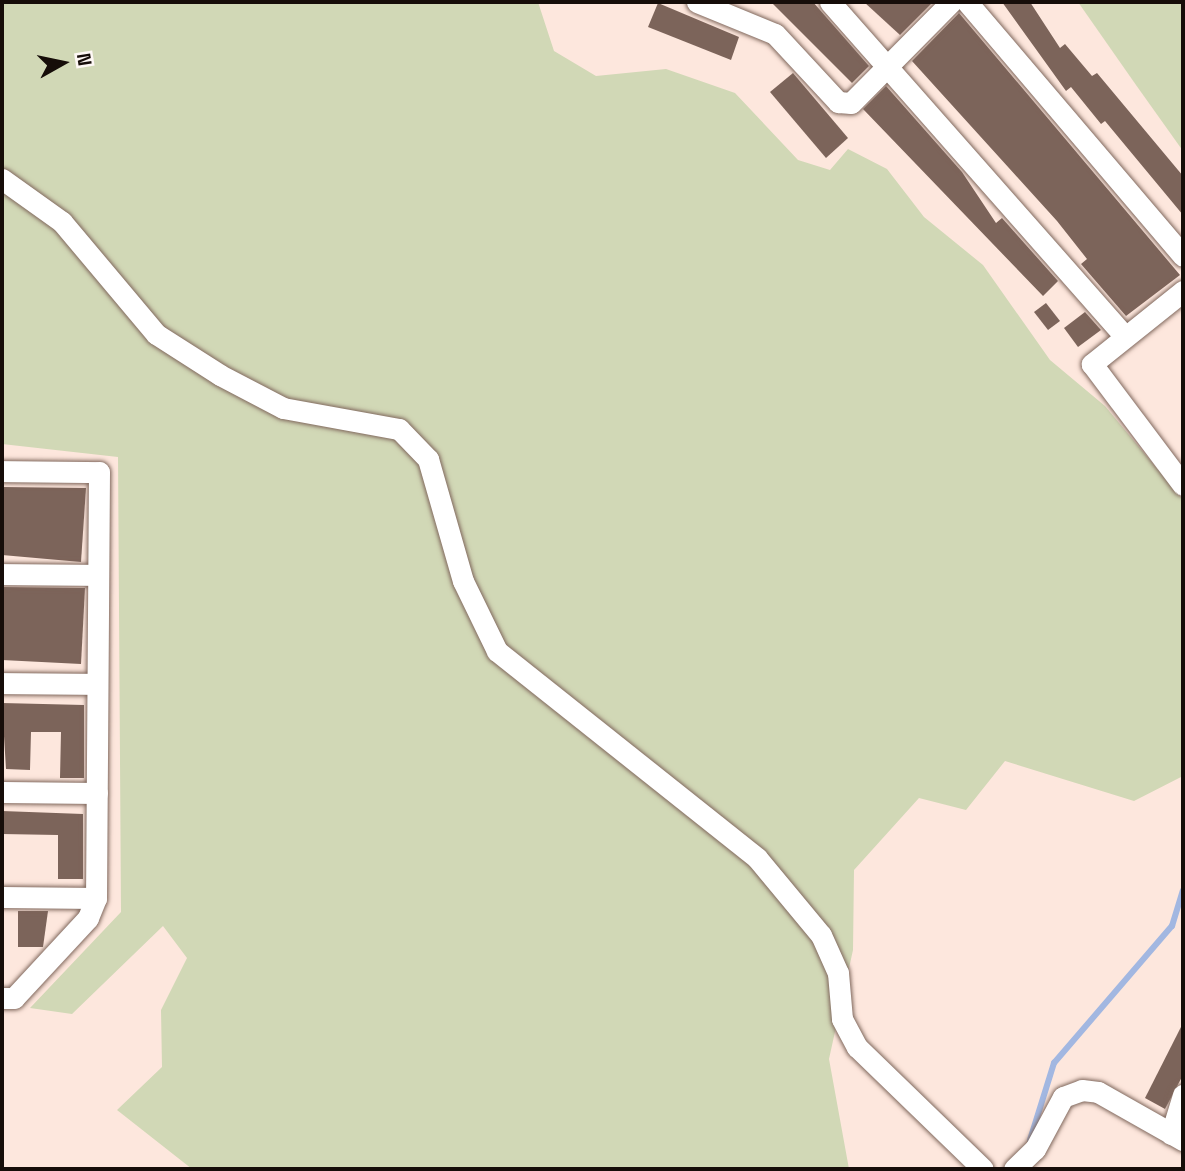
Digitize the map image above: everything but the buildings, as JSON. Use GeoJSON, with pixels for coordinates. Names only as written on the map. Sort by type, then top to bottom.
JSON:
{"type":"FeatureCollection","features":[{"type":"Feature","properties":{"kind":"street"},"geometry":{"type":"LineString","coordinates":[[696,2],[775,34],[838,103],[850,103],[951,2]]}},
{"type":"Feature","properties":{"kind":"street"},"geometry":{"type":"LineString","coordinates":[[830,2],[891,64],[1124,336]]}},
{"type":"Feature","properties":{"kind":"street"},"geometry":{"type":"LineString","coordinates":[[967,2],[1183,256]]}},
{"type":"Feature","properties":{"kind":"street"},"geometry":{"type":"LineString","coordinates":[[2,179],[62,222],[156,334],[282,408],[399,429],[428,459],[463,581],[497,651],[757,858],[821,935],[838,973],[842,1019],[857,1047],[983,1169]]}},
{"type":"Feature","properties":{"kind":"street"},"geometry":{"type":"LineString","coordinates":[[1183,291],[1092,364],[1183,485]]}},
{"type":"Feature","properties":{"kind":"street"},"geometry":{"type":"LineString","coordinates":[[2,471],[99,472],[96,898],[88,918],[15,998],[2,998]]}},
{"type":"Feature","properties":{"kind":"street"},"geometry":{"type":"LineString","coordinates":[[2,574],[98,575]]}},
{"type":"Feature","properties":{"kind":"street"},"geometry":{"type":"LineString","coordinates":[[2,682],[97,684]]}},
{"type":"Feature","properties":{"kind":"street"},"geometry":{"type":"LineString","coordinates":[[2,792],[97,793]]}},
{"type":"Feature","properties":{"kind":"street"},"geometry":{"type":"LineString","coordinates":[[2,897],[96,898]]}},
{"type":"Feature","properties":{"kind":"street"},"geometry":{"type":"LineString","coordinates":[[1023,1160],[1063,1097],[1082,1090],[1098,1092],[1177,1137],[1183,1095]]}},
{"type":"Feature","properties":{"kind":"green space"},"geometry":{"type":"Polygon","coordinates":[[[2,2],[538,2],[554,51],[596,76],[666,69],[735,93],[798,160],[830,170],[848,149],[887,169],[924,217],[983,265],[1050,360],[1105,406],[1183,500],[1183,776],[1134,801],[1005,761],[966,810],[919,798],[854,870],[853,950],[829,1059],[849,1169],[192,1169],[117,1110],[162,1067],[161,1010],[187,958],[163,926],[72,1014],[30,1008],[121,912],[118,457],[2,444],[2,2]]]}},
{"type":"Feature","properties":{"kind":"green space"},"geometry":{"type":"Polygon","coordinates":[[[1078,2],[1183,2],[1183,151],[1136,85],[1078,2]]]}},
{"type":"Feature","properties":{"kind":"waterway"},"geometry":{"type":"LineString","coordinates":[[1030,1140],[1054,1063],[1172,926],[1183,891]]}}]}
